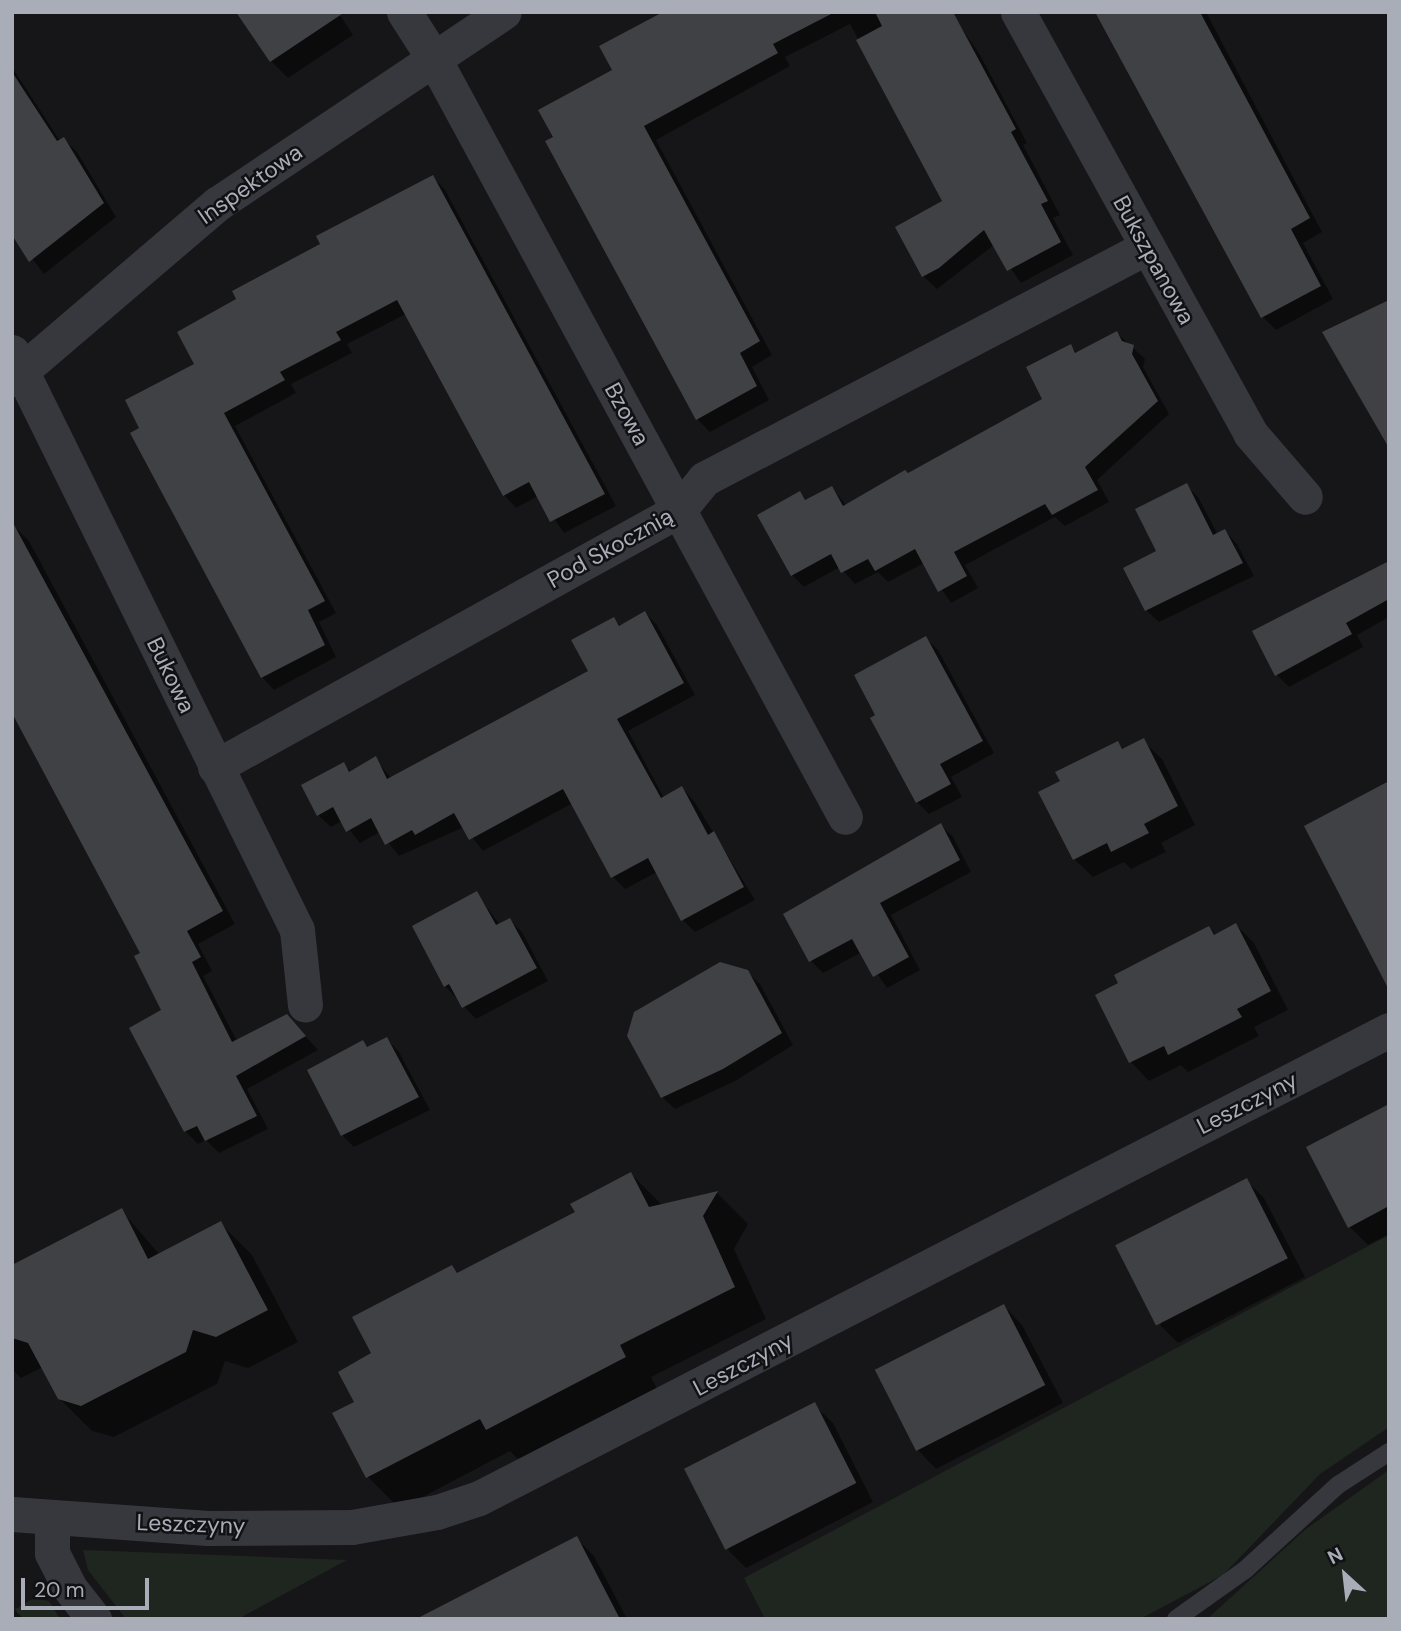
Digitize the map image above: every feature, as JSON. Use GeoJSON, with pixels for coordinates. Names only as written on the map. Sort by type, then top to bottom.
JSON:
{"type":"FeatureCollection","features":[{"type":"Feature","properties":{"kind":"street","name":"Bzowa"},"geometry":{"type":"LineString","coordinates":[[404,12],[434,59],[845,817]]}},
{"type":"Feature","properties":{"kind":"street","name":"Inspektowa"},"geometry":{"type":"LineString","coordinates":[[16,367],[217,204],[504,12]]}},
{"type":"Feature","properties":{"kind":"street","name":"Bukszpanowa"},"geometry":{"type":"LineString","coordinates":[[1018,12],[1250,433],[1306,497]]}},
{"type":"Feature","properties":{"kind":"street","name":"Pod Skocznią"},"geometry":{"type":"LineString","coordinates":[[215,767],[679,510],[704,479],[1147,247]]}},
{"type":"Feature","properties":{"kind":"street","name":"Bukowa"},"geometry":{"type":"LineString","coordinates":[[16,367],[297,930],[305,1005]]}},
{"type":"Feature","properties":{"kind":"street","name":"Leszczyny"},"geometry":{"type":"LineString","coordinates":[[12,1514],[208,1528],[352,1527],[437,1512],[479,1498],[1389,1030]]}},
{"type":"Feature","properties":{"kind":"street"},"geometry":{"type":"LineString","coordinates":[[52,1517],[52,1553],[69,1587],[94,1619]]}},
{"type":"Feature","properties":{"kind":"lane"},"geometry":{"type":"LineString","coordinates":[[1176,1619],[1246,1569],[1338,1485],[1389,1452]]}},
{"type":"Feature","properties":{"kind":"shaded area"},"geometry":{"type":"Polygon","coordinates":[[[1389,1235],[1389,1427],[1320,1474],[1223,1575],[1140,1619],[765,1619],[744,1578],[1389,1235]]]}},
{"type":"Feature","properties":{"kind":"shaded area"},"geometry":{"type":"Polygon","coordinates":[[[1389,1470],[1389,1619],[1207,1619],[1306,1529],[1389,1470]]]}},
{"type":"Feature","properties":{"kind":"shaded area"},"geometry":{"type":"Polygon","coordinates":[[[83,1550],[347,1560],[238,1619],[126,1619],[88,1570],[83,1550]]]}},
{"type":"Feature","properties":{"kind":"shaded area"},"geometry":{"type":"Polygon","coordinates":[[[34,1598],[49,1601],[60,1619],[12,1619],[12,1611],[34,1598]]]}},
{"type":"Feature","properties":{"kind":"building"},"geometry":{"type":"Polygon","coordinates":[[[236,12],[345,12],[270,62],[236,12]]]}},
{"type":"Feature","properties":{"kind":"building"},"geometry":{"type":"Polygon","coordinates":[[[663,12],[835,12],[773,44],[778,53],[644,126],[760,341],[740,353],[757,386],[696,420],[545,141],[553,137],[538,110],[612,70],[599,46],[663,12]]]}},
{"type":"Feature","properties":{"kind":"building"},"geometry":{"type":"Polygon","coordinates":[[[875,12],[953,12],[1016,129],[1011,132],[1048,201],[1041,204],[1061,242],[1007,271],[984,230],[939,268],[922,277],[895,227],[942,201],[856,40],[882,26],[875,12]]]}},
{"type":"Feature","properties":{"kind":"building"},"geometry":{"type":"Polygon","coordinates":[[[1095,12],[1200,12],[1310,218],[1291,229],[1321,286],[1261,318],[1095,12]]]}},
{"type":"Feature","properties":{"kind":"building"},"geometry":{"type":"Polygon","coordinates":[[[12,72],[57,141],[64,137],[104,203],[29,262],[12,235],[12,72]]]}},
{"type":"Feature","properties":{"kind":"building"},"geometry":{"type":"Polygon","coordinates":[[[433,175],[605,494],[550,522],[529,482],[503,496],[397,300],[336,332],[341,340],[280,372],[285,380],[224,413],[325,601],[308,610],[325,645],[261,678],[130,433],[139,428],[125,400],[194,364],[177,332],[236,299],[232,291],[320,244],[316,236],[433,175]]]}},
{"type":"Feature","properties":{"kind":"building"},"geometry":{"type":"Polygon","coordinates":[[[1389,300],[1389,448],[1322,332],[1389,300]]]}},
{"type":"Feature","properties":{"kind":"building"},"geometry":{"type":"Polygon","coordinates":[[[1117,331],[1122,341],[1134,345],[1132,354],[1158,401],[1085,467],[1098,490],[1052,515],[1045,504],[954,552],[967,576],[938,592],[915,549],[875,571],[868,559],[841,573],[831,554],[791,576],[757,515],[800,491],[805,500],[832,486],[843,506],[905,470],[908,473],[1042,399],[1026,367],[1071,344],[1075,353],[1117,331]]]}},
{"type":"Feature","properties":{"kind":"building"},"geometry":{"type":"Polygon","coordinates":[[[1187,483],[1213,535],[1225,529],[1243,563],[1145,611],[1123,568],[1156,551],[1135,509],[1187,483]]]}},
{"type":"Feature","properties":{"kind":"building"},"geometry":{"type":"Polygon","coordinates":[[[12,521],[223,911],[187,931],[201,957],[192,962],[232,1042],[287,1014],[306,1036],[236,1076],[257,1116],[205,1141],[197,1126],[184,1132],[129,1028],[161,1010],[134,956],[140,953],[12,713],[12,521]]]}},
{"type":"Feature","properties":{"kind":"building"},"geometry":{"type":"Polygon","coordinates":[[[1389,561],[1389,599],[1346,623],[1352,634],[1275,676],[1252,631],[1389,561]]]}},
{"type":"Feature","properties":{"kind":"building"},"geometry":{"type":"Polygon","coordinates":[[[645,611],[684,683],[617,719],[661,798],[682,786],[708,835],[714,831],[744,887],[681,921],[648,858],[611,878],[563,789],[469,840],[454,813],[415,835],[412,830],[385,845],[371,818],[346,832],[333,807],[317,816],[301,785],[344,762],[349,772],[376,756],[387,779],[588,671],[571,640],[614,617],[619,626],[645,611]]]}},
{"type":"Feature","properties":{"kind":"building"},"geometry":{"type":"Polygon","coordinates":[[[926,636],[983,741],[940,764],[951,784],[916,803],[870,718],[875,715],[854,675],[926,636]]]}},
{"type":"Feature","properties":{"kind":"building"},"geometry":{"type":"Polygon","coordinates":[[[1144,738],[1178,806],[1144,824],[1149,833],[1111,852],[1107,843],[1073,860],[1038,792],[1060,781],[1055,772],[1118,741],[1122,749],[1144,738]]]}},
{"type":"Feature","properties":{"kind":"building"},"geometry":{"type":"Polygon","coordinates":[[[1389,781],[1389,990],[1304,826],[1389,781]]]}},
{"type":"Feature","properties":{"kind":"building"},"geometry":{"type":"Polygon","coordinates":[[[941,823],[960,860],[880,903],[909,957],[873,977],[852,939],[809,962],[783,914],[941,823]]]}},
{"type":"Feature","properties":{"kind":"building"},"geometry":{"type":"Polygon","coordinates":[[[477,891],[496,925],[510,918],[537,968],[462,1008],[449,984],[444,987],[412,926],[477,891]]]}},
{"type":"Feature","properties":{"kind":"building"},"geometry":{"type":"Polygon","coordinates":[[[1236,923],[1271,991],[1237,1009],[1242,1017],[1168,1055],[1164,1046],[1129,1063],[1095,995],[1118,983],[1114,975],[1209,926],[1214,935],[1236,923]]]}},
{"type":"Feature","properties":{"kind":"building"},"geometry":{"type":"Polygon","coordinates":[[[720,962],[748,970],[782,1033],[723,1069],[661,1098],[627,1036],[634,1012],[720,962]]]}},
{"type":"Feature","properties":{"kind":"building"},"geometry":{"type":"Polygon","coordinates":[[[387,1037],[419,1097],[341,1136],[307,1070],[363,1040],[367,1047],[387,1037]]]}},
{"type":"Feature","properties":{"kind":"building"},"geometry":{"type":"Polygon","coordinates":[[[1389,1104],[1389,1206],[1348,1228],[1306,1147],[1389,1104]]]}},
{"type":"Feature","properties":{"kind":"building"},"geometry":{"type":"Polygon","coordinates":[[[631,1172],[649,1207],[718,1191],[703,1216],[735,1287],[620,1345],[626,1357],[486,1430],[480,1419],[366,1478],[332,1413],[354,1402],[338,1372],[371,1353],[352,1317],[452,1265],[457,1273],[575,1212],[570,1204],[631,1172]]]}},
{"type":"Feature","properties":{"kind":"building"},"geometry":{"type":"Polygon","coordinates":[[[1247,1178],[1288,1258],[1156,1325],[1115,1245],[1247,1178]]]}},
{"type":"Feature","properties":{"kind":"building"},"geometry":{"type":"Polygon","coordinates":[[[122,1208],[148,1259],[221,1221],[268,1310],[216,1337],[193,1330],[186,1352],[81,1406],[58,1399],[28,1343],[12,1338],[12,1265],[122,1208]]]}},
{"type":"Feature","properties":{"kind":"building"},"geometry":{"type":"Polygon","coordinates":[[[1004,1304],[1045,1385],[916,1451],[875,1370],[1004,1304]]]}},
{"type":"Feature","properties":{"kind":"building"},"geometry":{"type":"Polygon","coordinates":[[[815,1402],[856,1483],[725,1550],[684,1469],[815,1402]]]}},
{"type":"Feature","properties":{"kind":"building"},"geometry":{"type":"Polygon","coordinates":[[[577,1536],[620,1619],[416,1619],[577,1536]]]}}]}
